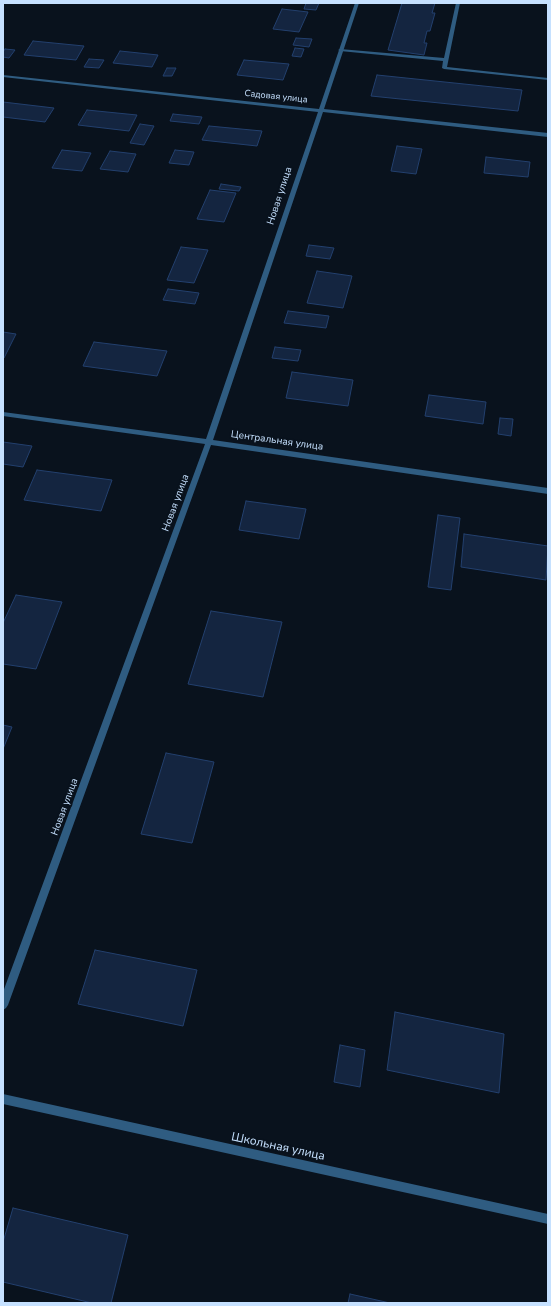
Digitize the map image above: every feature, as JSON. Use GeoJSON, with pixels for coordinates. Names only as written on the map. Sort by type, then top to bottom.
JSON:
{"type":"FeatureCollection","features":[{"type":"Feature","properties":{"kind":"street","name":"Новая улица"},"geometry":{"type":"LineString","coordinates":[[3,1006],[209,442],[357,3]]}},
{"type":"Feature","properties":{"kind":"street"},"geometry":{"type":"LineString","coordinates":[[458,3],[444,68],[548,79]]}},
{"type":"Feature","properties":{"kind":"street"},"geometry":{"type":"LineString","coordinates":[[340,50],[446,60]]}},
{"type":"Feature","properties":{"kind":"street","name":"Садовая улица"},"geometry":{"type":"LineString","coordinates":[[3,76],[320,109],[548,135]]}},
{"type":"Feature","properties":{"kind":"street","name":"Центральная улица"},"geometry":{"type":"LineString","coordinates":[[3,414],[548,491]]}},
{"type":"Feature","properties":{"kind":"street","name":"Школьная улица"},"geometry":{"type":"LineString","coordinates":[[3,1099],[548,1219]]}},
{"type":"Feature","properties":{"kind":"building"},"geometry":{"type":"Polygon","coordinates":[[[306,3],[319,3],[316,10],[304,9],[306,3]]]}},
{"type":"Feature","properties":{"kind":"building"},"geometry":{"type":"Polygon","coordinates":[[[402,3],[435,3],[432,13],[435,13],[430,31],[427,31],[424,43],[427,43],[424,55],[388,50],[402,3]]]}},
{"type":"Feature","properties":{"kind":"building"},"geometry":{"type":"Polygon","coordinates":[[[282,9],[308,12],[299,32],[273,29],[282,9]]]}},
{"type":"Feature","properties":{"kind":"building"},"geometry":{"type":"Polygon","coordinates":[[[296,38],[312,39],[309,47],[293,45],[296,38]]]}},
{"type":"Feature","properties":{"kind":"building"},"geometry":{"type":"Polygon","coordinates":[[[33,41],[84,46],[76,60],[24,55],[33,41]]]}},
{"type":"Feature","properties":{"kind":"building"},"geometry":{"type":"Polygon","coordinates":[[[295,48],[304,49],[301,57],[292,56],[295,48]]]}},
{"type":"Feature","properties":{"kind":"building"},"geometry":{"type":"Polygon","coordinates":[[[5,49],[15,50],[9,58],[3,57],[3,52],[5,49]]]}},
{"type":"Feature","properties":{"kind":"building"},"geometry":{"type":"Polygon","coordinates":[[[120,51],[158,55],[152,67],[113,63],[120,51]]]}},
{"type":"Feature","properties":{"kind":"building"},"geometry":{"type":"Polygon","coordinates":[[[89,59],[104,60],[99,68],[84,67],[89,59]]]}},
{"type":"Feature","properties":{"kind":"building"},"geometry":{"type":"Polygon","coordinates":[[[244,60],[289,64],[283,80],[237,75],[244,60]]]}},
{"type":"Feature","properties":{"kind":"building"},"geometry":{"type":"Polygon","coordinates":[[[167,68],[176,68],[172,76],[163,76],[167,68]]]}},
{"type":"Feature","properties":{"kind":"building"},"geometry":{"type":"Polygon","coordinates":[[[377,75],[522,90],[518,111],[371,96],[377,75]]]}},
{"type":"Feature","properties":{"kind":"building"},"geometry":{"type":"Polygon","coordinates":[[[3,102],[54,108],[45,122],[3,117],[3,102]]]}},
{"type":"Feature","properties":{"kind":"building"},"geometry":{"type":"Polygon","coordinates":[[[87,110],[137,115],[129,131],[78,125],[87,110]]]}},
{"type":"Feature","properties":{"kind":"building"},"geometry":{"type":"Polygon","coordinates":[[[173,114],[202,117],[199,124],[170,121],[173,114]]]}},
{"type":"Feature","properties":{"kind":"building"},"geometry":{"type":"Polygon","coordinates":[[[140,124],[154,126],[144,145],[130,143],[140,124]]]}},
{"type":"Feature","properties":{"kind":"building"},"geometry":{"type":"Polygon","coordinates":[[[209,126],[262,131],[257,146],[202,140],[209,126]]]}},
{"type":"Feature","properties":{"kind":"building"},"geometry":{"type":"Polygon","coordinates":[[[397,146],[422,149],[416,174],[391,171],[397,146]]]}},
{"type":"Feature","properties":{"kind":"building"},"geometry":{"type":"Polygon","coordinates":[[[62,150],[91,153],[82,171],[52,168],[62,150]]]}},
{"type":"Feature","properties":{"kind":"building"},"geometry":{"type":"Polygon","coordinates":[[[175,150],[194,152],[189,165],[169,163],[175,150]]]}},
{"type":"Feature","properties":{"kind":"building"},"geometry":{"type":"Polygon","coordinates":[[[110,151],[136,154],[128,172],[100,169],[110,151]]]}},
{"type":"Feature","properties":{"kind":"building"},"geometry":{"type":"Polygon","coordinates":[[[486,157],[530,162],[528,177],[484,173],[486,157]]]}},
{"type":"Feature","properties":{"kind":"building"},"geometry":{"type":"Polygon","coordinates":[[[221,184],[241,187],[239,191],[219,189],[221,184]]]}},
{"type":"Feature","properties":{"kind":"building"},"geometry":{"type":"Polygon","coordinates":[[[210,190],[236,193],[224,222],[197,219],[210,190]]]}},
{"type":"Feature","properties":{"kind":"building"},"geometry":{"type":"Polygon","coordinates":[[[309,245],[334,248],[330,259],[306,256],[309,245]]]}},
{"type":"Feature","properties":{"kind":"building"},"geometry":{"type":"Polygon","coordinates":[[[181,247],[208,250],[194,283],[167,280],[181,247]]]}},
{"type":"Feature","properties":{"kind":"building"},"geometry":{"type":"Polygon","coordinates":[[[317,271],[352,276],[343,308],[307,303],[317,271]]]}},
{"type":"Feature","properties":{"kind":"building"},"geometry":{"type":"Polygon","coordinates":[[[168,289],[199,293],[195,304],[163,300],[168,289]]]}},
{"type":"Feature","properties":{"kind":"building"},"geometry":{"type":"Polygon","coordinates":[[[288,311],[329,316],[326,328],[284,323],[288,311]]]}},
{"type":"Feature","properties":{"kind":"building"},"geometry":{"type":"Polygon","coordinates":[[[3,332],[16,334],[4,358],[3,358],[3,332]]]}},
{"type":"Feature","properties":{"kind":"building"},"geometry":{"type":"Polygon","coordinates":[[[94,342],[167,351],[157,376],[83,366],[94,342]]]}},
{"type":"Feature","properties":{"kind":"building"},"geometry":{"type":"Polygon","coordinates":[[[275,347],[301,350],[298,361],[272,358],[275,347]]]}},
{"type":"Feature","properties":{"kind":"building"},"geometry":{"type":"Polygon","coordinates":[[[292,372],[353,380],[348,406],[286,398],[292,372]]]}},
{"type":"Feature","properties":{"kind":"building"},"geometry":{"type":"Polygon","coordinates":[[[429,395],[486,402],[483,424],[425,416],[429,395]]]}},
{"type":"Feature","properties":{"kind":"building"},"geometry":{"type":"Polygon","coordinates":[[[500,418],[513,419],[511,436],[498,434],[500,418]]]}},
{"type":"Feature","properties":{"kind":"building"},"geometry":{"type":"Polygon","coordinates":[[[3,442],[32,446],[23,467],[3,464],[3,442]]]}},
{"type":"Feature","properties":{"kind":"building"},"geometry":{"type":"Polygon","coordinates":[[[37,470],[112,480],[101,511],[24,500],[37,470]]]}},
{"type":"Feature","properties":{"kind":"building"},"geometry":{"type":"Polygon","coordinates":[[[246,501],[306,509],[299,539],[239,530],[246,501]]]}},
{"type":"Feature","properties":{"kind":"building"},"geometry":{"type":"Polygon","coordinates":[[[438,515],[460,518],[451,590],[428,587],[438,515]]]}},
{"type":"Feature","properties":{"kind":"building"},"geometry":{"type":"Polygon","coordinates":[[[464,534],[548,546],[546,580],[461,567],[464,534]]]}},
{"type":"Feature","properties":{"kind":"building"},"geometry":{"type":"Polygon","coordinates":[[[16,595],[62,602],[36,669],[3,664],[3,623],[16,595]]]}},
{"type":"Feature","properties":{"kind":"building"},"geometry":{"type":"Polygon","coordinates":[[[211,611],[282,622],[263,697],[188,684],[211,611]]]}},
{"type":"Feature","properties":{"kind":"building"},"geometry":{"type":"Polygon","coordinates":[[[3,725],[12,727],[3,749],[3,725]]]}},
{"type":"Feature","properties":{"kind":"building"},"geometry":{"type":"Polygon","coordinates":[[[166,753],[214,762],[192,843],[141,834],[166,753]]]}},
{"type":"Feature","properties":{"kind":"building"},"geometry":{"type":"Polygon","coordinates":[[[95,950],[197,970],[183,1026],[78,1004],[95,950]]]}},
{"type":"Feature","properties":{"kind":"building"},"geometry":{"type":"Polygon","coordinates":[[[395,1012],[504,1034],[499,1093],[387,1070],[395,1012]]]}},
{"type":"Feature","properties":{"kind":"building"},"geometry":{"type":"Polygon","coordinates":[[[340,1045],[365,1050],[360,1087],[334,1082],[340,1045]]]}},
{"type":"Feature","properties":{"kind":"building"},"geometry":{"type":"Polygon","coordinates":[[[13,1208],[128,1235],[111,1303],[92,1303],[3,1282],[3,1242],[13,1208]]]}},
{"type":"Feature","properties":{"kind":"building"},"geometry":{"type":"Polygon","coordinates":[[[350,1294],[390,1303],[348,1303],[350,1294]]]}}]}
